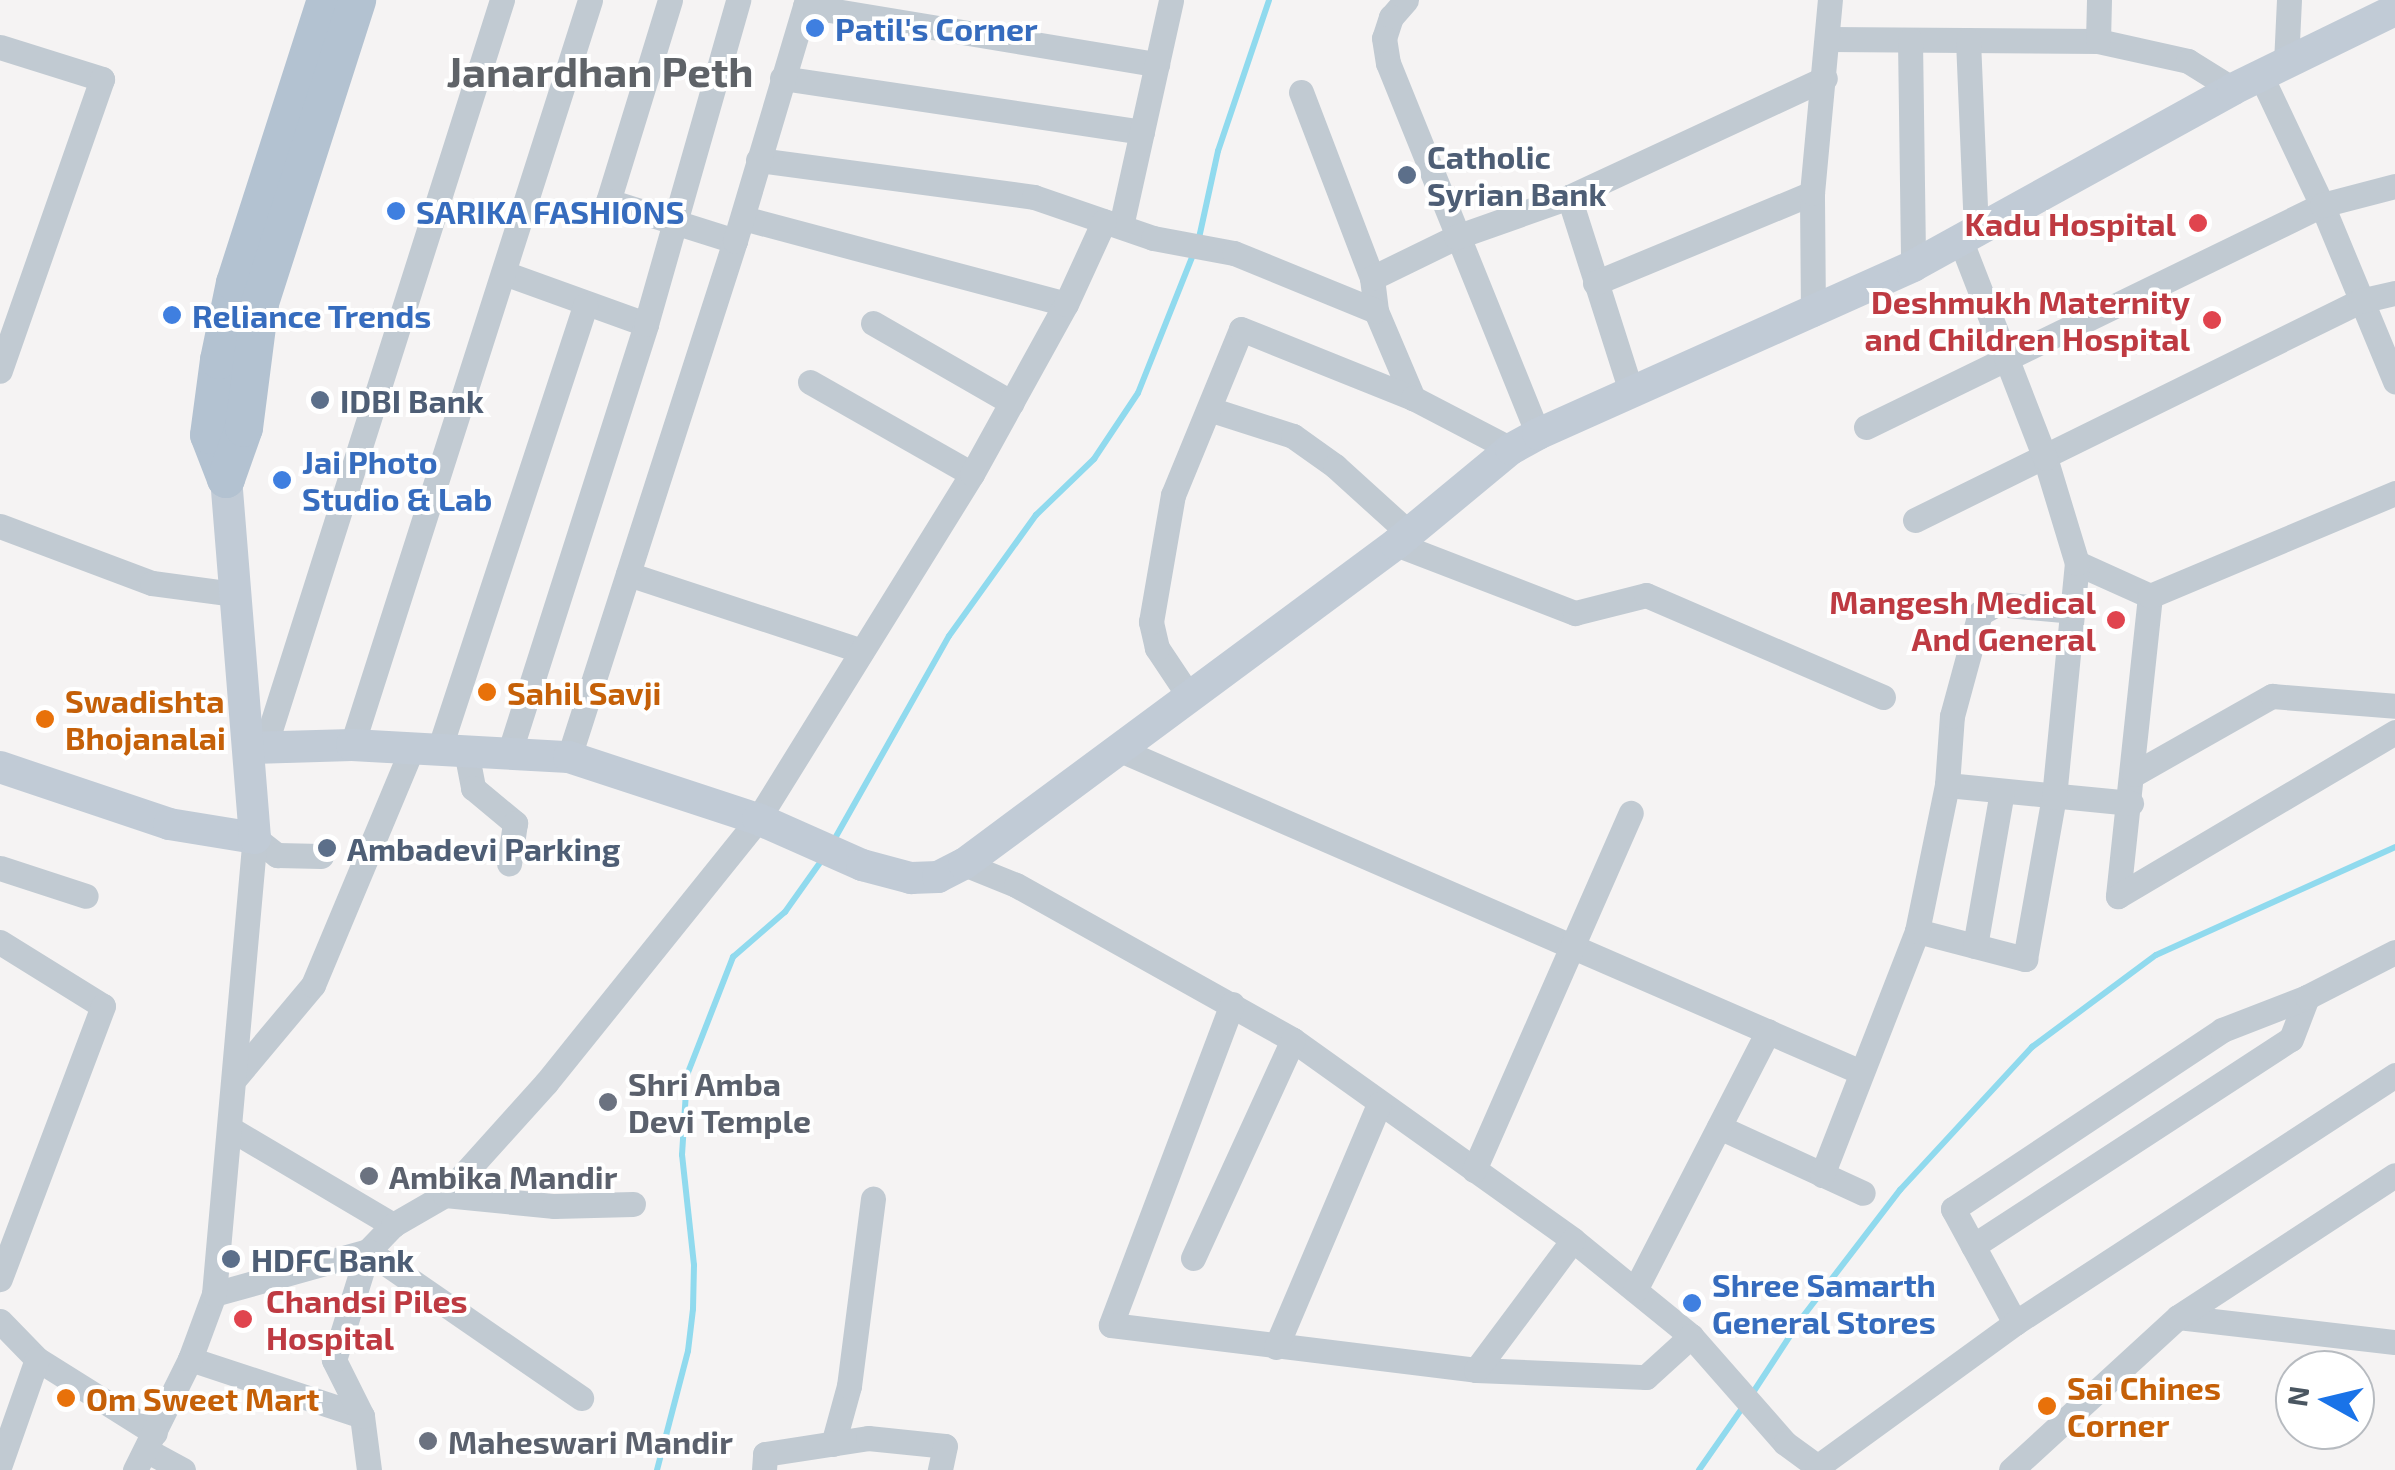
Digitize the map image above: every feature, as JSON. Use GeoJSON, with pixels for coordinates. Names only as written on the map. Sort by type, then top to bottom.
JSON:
{"type":"FeatureCollection","features":[{"type":"Feature","properties":{"kind":"main road"},"geometry":{"type":"LineString","coordinates":[[0,767],[169,824],[255,838],[257,747],[233,594],[226,479],[209,435],[235,284],[326,0]]}},
{"type":"Feature","properties":{"kind":"main road"},"geometry":{"type":"LineString","coordinates":[[226,479],[244,428],[260,303],[356,0]]}},
{"type":"Feature","properties":{"kind":"main road"},"geometry":{"type":"LineString","coordinates":[[257,747],[352,744],[569,757],[758,819],[862,864],[911,878],[938,877],[964,864],[1403,539],[1524,442],[1913,266],[2260,76],[2395,10]]}},
{"type":"Feature","properties":{"kind":"street"},"geometry":{"type":"LineString","coordinates":[[257,747],[502,0]]}},
{"type":"Feature","properties":{"kind":"street"},"geometry":{"type":"LineString","coordinates":[[352,744],[590,0]]}},
{"type":"Feature","properties":{"kind":"street"},"geometry":{"type":"LineString","coordinates":[[670,0],[608,201],[673,223],[739,230],[1066,304]]}},
{"type":"Feature","properties":{"kind":"street"},"geometry":{"type":"LineString","coordinates":[[509,754],[646,324],[738,0]]}},
{"type":"Feature","properties":{"kind":"street"},"geometry":{"type":"LineString","coordinates":[[368,1470],[362,1416],[334,1360],[368,1251],[393,1225],[444,1195],[546,1083],[758,819],[972,474],[1113,223],[1142,132],[1170,0]]}},
{"type":"Feature","properties":{"kind":"street"},"geometry":{"type":"LineString","coordinates":[[1406,0],[1392,17],[1384,38],[1388,63],[1456,237],[1524,442]]}},
{"type":"Feature","properties":{"kind":"street"},"geometry":{"type":"LineString","coordinates":[[1813,314],[1812,194],[1830,0]]}},
{"type":"Feature","properties":{"kind":"street"},"geometry":{"type":"LineString","coordinates":[[2098,41],[2100,0]]}},
{"type":"Feature","properties":{"kind":"street"},"geometry":{"type":"LineString","coordinates":[[2289,0],[2260,76],[2322,205],[2395,381]]}},
{"type":"Feature","properties":{"kind":"street"},"geometry":{"type":"LineString","coordinates":[[569,757],[739,230],[806,3],[1157,64]]}},
{"type":"Feature","properties":{"kind":"street"},"geometry":{"type":"LineString","coordinates":[[1829,40],[2098,41],[2260,76]]}},
{"type":"Feature","properties":{"kind":"street"},"geometry":{"type":"LineString","coordinates":[[1910,40],[1913,266]]}},
{"type":"Feature","properties":{"kind":"street"},"geometry":{"type":"LineString","coordinates":[[1917,931],[2025,959],[2054,797],[2077,563],[2045,458],[2005,359],[1969,238],[1968,40]]}},
{"type":"Feature","properties":{"kind":"street"},"geometry":{"type":"LineString","coordinates":[[0,47],[102,78],[0,370]]}},
{"type":"Feature","properties":{"kind":"street"},"geometry":{"type":"LineString","coordinates":[[782,78],[1142,132]]}},
{"type":"Feature","properties":{"kind":"street"},"geometry":{"type":"LineString","coordinates":[[1372,278],[1456,237],[1569,197],[1825,78]]}},
{"type":"Feature","properties":{"kind":"street"},"geometry":{"type":"LineString","coordinates":[[1301,92],[1372,278],[1376,311],[1413,398]]}},
{"type":"Feature","properties":{"kind":"street"},"geometry":{"type":"LineString","coordinates":[[758,160],[1034,197],[1153,238],[1234,253],[1376,311]]}},
{"type":"Feature","properties":{"kind":"street"},"geometry":{"type":"LineString","coordinates":[[1866,427],[2322,205],[2395,186]]}},
{"type":"Feature","properties":{"kind":"street"},"geometry":{"type":"LineString","coordinates":[[1594,283],[1812,194]]}},
{"type":"Feature","properties":{"kind":"street"},"geometry":{"type":"LineString","coordinates":[[1569,197],[1631,391]]}},
{"type":"Feature","properties":{"kind":"street"},"geometry":{"type":"LineString","coordinates":[[504,273],[646,324]]}},
{"type":"Feature","properties":{"kind":"street"},"geometry":{"type":"LineString","coordinates":[[1916,520],[2360,301],[2395,293]]}},
{"type":"Feature","properties":{"kind":"street"},"geometry":{"type":"LineString","coordinates":[[236,1077],[313,985],[439,750],[585,305]]}},
{"type":"Feature","properties":{"kind":"street"},"geometry":{"type":"LineString","coordinates":[[873,323],[1012,403]]}},
{"type":"Feature","properties":{"kind":"street"},"geometry":{"type":"LineString","coordinates":[[1189,696],[1158,648],[1152,622],[1173,495],[1241,330],[1524,442]]}},
{"type":"Feature","properties":{"kind":"street"},"geometry":{"type":"LineString","coordinates":[[810,382],[972,474]]}},
{"type":"Feature","properties":{"kind":"street"},"geometry":{"type":"LineString","coordinates":[[1208,409],[1293,436],[1335,466],[1403,539],[1575,613],[1646,596],[1883,697]]}},
{"type":"Feature","properties":{"kind":"street"},"geometry":{"type":"LineString","coordinates":[[2077,563],[2150,596],[2395,492]]}},
{"type":"Feature","properties":{"kind":"street"},"geometry":{"type":"LineString","coordinates":[[0,526],[152,583],[233,594]]}},
{"type":"Feature","properties":{"kind":"street"},"geometry":{"type":"LineString","coordinates":[[628,574],[862,651]]}},
{"type":"Feature","properties":{"kind":"street"},"geometry":{"type":"LineString","coordinates":[[2150,596],[2131,803],[2118,896],[2395,732]]}},
{"type":"Feature","properties":{"kind":"street"},"geometry":{"type":"LineString","coordinates":[[1822,1174],[1917,931],[1947,786],[1952,716],[1980,612],[1997,604],[2072,611]]}},
{"type":"Feature","properties":{"kind":"street"},"geometry":{"type":"LineString","coordinates":[[2134,774],[2272,696],[2395,706]]}},
{"type":"Feature","properties":{"kind":"street"},"geometry":{"type":"LineString","coordinates":[[1118,749],[1861,1072]]}},
{"type":"Feature","properties":{"kind":"street"},"geometry":{"type":"LineString","coordinates":[[439,750],[474,788],[515,823],[509,864]]}},
{"type":"Feature","properties":{"kind":"street"},"geometry":{"type":"LineString","coordinates":[[1947,786],[2131,803]]}},
{"type":"Feature","properties":{"kind":"street"},"geometry":{"type":"LineString","coordinates":[[1975,946],[2002,791]]}},
{"type":"Feature","properties":{"kind":"street"},"geometry":{"type":"LineString","coordinates":[[1474,1170],[1632,813]]}},
{"type":"Feature","properties":{"kind":"street"},"geometry":{"type":"LineString","coordinates":[[255,838],[270,852],[321,856]]}},
{"type":"Feature","properties":{"kind":"street"},"geometry":{"type":"LineString","coordinates":[[146,1451],[190,1360],[214,1294],[255,838]]}},
{"type":"Feature","properties":{"kind":"street"},"geometry":{"type":"LineString","coordinates":[[964,864],[1016,885],[1293,1040],[1573,1240],[1635,1290],[1691,1336],[1779,1437],[1820,1468],[2015,1322],[2395,1075]]}},
{"type":"Feature","properties":{"kind":"street"},"geometry":{"type":"LineString","coordinates":[[0,868],[86,896]]}},
{"type":"Feature","properties":{"kind":"street"},"geometry":{"type":"LineString","coordinates":[[0,1279],[103,1006],[2,947]]}},
{"type":"Feature","properties":{"kind":"street"},"geometry":{"type":"LineString","coordinates":[[2015,1322],[1953,1209],[2222,1030],[2307,997],[2395,952]]}},
{"type":"Feature","properties":{"kind":"street"},"geometry":{"type":"LineString","coordinates":[[1973,1246],[2290,1039],[2307,997]]}},
{"type":"Feature","properties":{"kind":"street"},"geometry":{"type":"LineString","coordinates":[[1232,1004],[1111,1325],[1476,1370],[1646,1377],[1691,1336]]}},
{"type":"Feature","properties":{"kind":"street"},"geometry":{"type":"LineString","coordinates":[[1635,1290],[1768,1031]]}},
{"type":"Feature","properties":{"kind":"street"},"geometry":{"type":"LineString","coordinates":[[1193,1258],[1293,1040]]}},
{"type":"Feature","properties":{"kind":"street"},"geometry":{"type":"LineString","coordinates":[[1276,1347],[1379,1104]]}},
{"type":"Feature","properties":{"kind":"street"},"geometry":{"type":"LineString","coordinates":[[1719,1127],[1863,1193]]}},
{"type":"Feature","properties":{"kind":"street"},"geometry":{"type":"LineString","coordinates":[[229,1128],[393,1225]]}},
{"type":"Feature","properties":{"kind":"street"},"geometry":{"type":"LineString","coordinates":[[2010,1470],[2178,1317],[2395,1176]]}},
{"type":"Feature","properties":{"kind":"street"},"geometry":{"type":"LineString","coordinates":[[444,1195],[554,1206],[633,1204]]}},
{"type":"Feature","properties":{"kind":"street"},"geometry":{"type":"LineString","coordinates":[[833,1444],[849,1386],[873,1199]]}},
{"type":"Feature","properties":{"kind":"street"},"geometry":{"type":"LineString","coordinates":[[1476,1370],[1573,1240]]}},
{"type":"Feature","properties":{"kind":"street"},"geometry":{"type":"LineString","coordinates":[[214,1294],[368,1251]]}},
{"type":"Feature","properties":{"kind":"street"},"geometry":{"type":"LineString","coordinates":[[368,1251],[581,1398]]}},
{"type":"Feature","properties":{"kind":"street"},"geometry":{"type":"LineString","coordinates":[[2178,1317],[2395,1342]]}},
{"type":"Feature","properties":{"kind":"street"},"geometry":{"type":"LineString","coordinates":[[0,1322],[37,1360],[146,1451],[183,1470]]}},
{"type":"Feature","properties":{"kind":"street"},"geometry":{"type":"LineString","coordinates":[[0,1464],[37,1360]]}},
{"type":"Feature","properties":{"kind":"street"},"geometry":{"type":"LineString","coordinates":[[190,1360],[362,1416]]}},
{"type":"Feature","properties":{"kind":"street"},"geometry":{"type":"LineString","coordinates":[[1779,1437],[1788,1470]]}},
{"type":"Feature","properties":{"kind":"street"},"geometry":{"type":"LineString","coordinates":[[764,1470],[765,1454],[868,1438],[945,1446],[940,1470]]}},
{"type":"Feature","properties":{"kind":"waterway"},"geometry":{"type":"LineString","coordinates":[[1199,238],[1218,151],[1269,0]]}},
{"type":"Feature","properties":{"kind":"waterway"},"geometry":{"type":"LineString","coordinates":[[834,840],[949,636],[1036,515],[1094,459],[1138,393],[1195,250]]}},
{"type":"Feature","properties":{"kind":"waterway"},"geometry":{"type":"LineString","coordinates":[[1752,1394],[1801,1319],[1900,1190],[2032,1047],[2156,955],[2395,847]]}},
{"type":"Feature","properties":{"kind":"waterway"},"geometry":{"type":"LineString","coordinates":[[657,1470],[688,1351],[693,1309],[694,1265],[682,1155],[687,1075],[733,957],[785,912],[822,860]]}},
{"type":"Feature","properties":{"kind":"waterway"},"geometry":{"type":"LineString","coordinates":[[1699,1470],[1745,1404]]}},
{"type":"Feature","properties":{"kind":"place","name":"Patil's Corner"},"geometry":{"type":"Point","coordinates":[815,28]}},
{"type":"Feature","properties":{"kind":"place","name":"Catholic Syrian Bank"},"geometry":{"type":"Point","coordinates":[1407,175]}},
{"type":"Feature","properties":{"kind":"place","name":"SARIKA FASHIONS"},"geometry":{"type":"Point","coordinates":[396,211]}},
{"type":"Feature","properties":{"kind":"place","name":"Kadu Hospital"},"geometry":{"type":"Point","coordinates":[2198,223]}},
{"type":"Feature","properties":{"kind":"place","name":"Reliance Trends"},"geometry":{"type":"Point","coordinates":[172,315]}},
{"type":"Feature","properties":{"kind":"place","name":"Deshmukh Maternity and Children Hospital"},"geometry":{"type":"Point","coordinates":[2212,320]}},
{"type":"Feature","properties":{"kind":"place","name":"IDBI Bank"},"geometry":{"type":"Point","coordinates":[320,400]}},
{"type":"Feature","properties":{"kind":"place","name":"Jai Photo Studio & Lab"},"geometry":{"type":"Point","coordinates":[282,480]}},
{"type":"Feature","properties":{"kind":"place","name":"Mangesh Medical And General"},"geometry":{"type":"Point","coordinates":[2116,620]}},
{"type":"Feature","properties":{"kind":"place","name":"Sahil Savji"},"geometry":{"type":"Point","coordinates":[487,692]}},
{"type":"Feature","properties":{"kind":"place","name":"Swadishta Bhojanalai"},"geometry":{"type":"Point","coordinates":[45,719]}},
{"type":"Feature","properties":{"kind":"place","name":"Ambadevi Parking"},"geometry":{"type":"Point","coordinates":[327,848]}},
{"type":"Feature","properties":{"kind":"place","name":"Shri Amba Devi Temple"},"geometry":{"type":"Point","coordinates":[608,1102]}},
{"type":"Feature","properties":{"kind":"place","name":"Ambika Mandir"},"geometry":{"type":"Point","coordinates":[369,1176]}},
{"type":"Feature","properties":{"kind":"place","name":"HDFC Bank"},"geometry":{"type":"Point","coordinates":[231,1259]}},
{"type":"Feature","properties":{"kind":"place","name":"Shree Samarth General Stores"},"geometry":{"type":"Point","coordinates":[1692,1303]}},
{"type":"Feature","properties":{"kind":"place","name":"Chandsi Piles Hospital"},"geometry":{"type":"Point","coordinates":[243,1319]}},
{"type":"Feature","properties":{"kind":"place","name":"Om Sweet Mart"},"geometry":{"type":"Point","coordinates":[66,1398]}},
{"type":"Feature","properties":{"kind":"place","name":"Sai Chines Corner"},"geometry":{"type":"Point","coordinates":[2047,1406]}},
{"type":"Feature","properties":{"kind":"place","name":"Maheswari Mandir"},"geometry":{"type":"Point","coordinates":[428,1441]}},
{"type":"Feature","properties":{"kind":"district","name":"Janardhan Peth"},"geometry":{"type":"Point","coordinates":[600,70]}}]}
